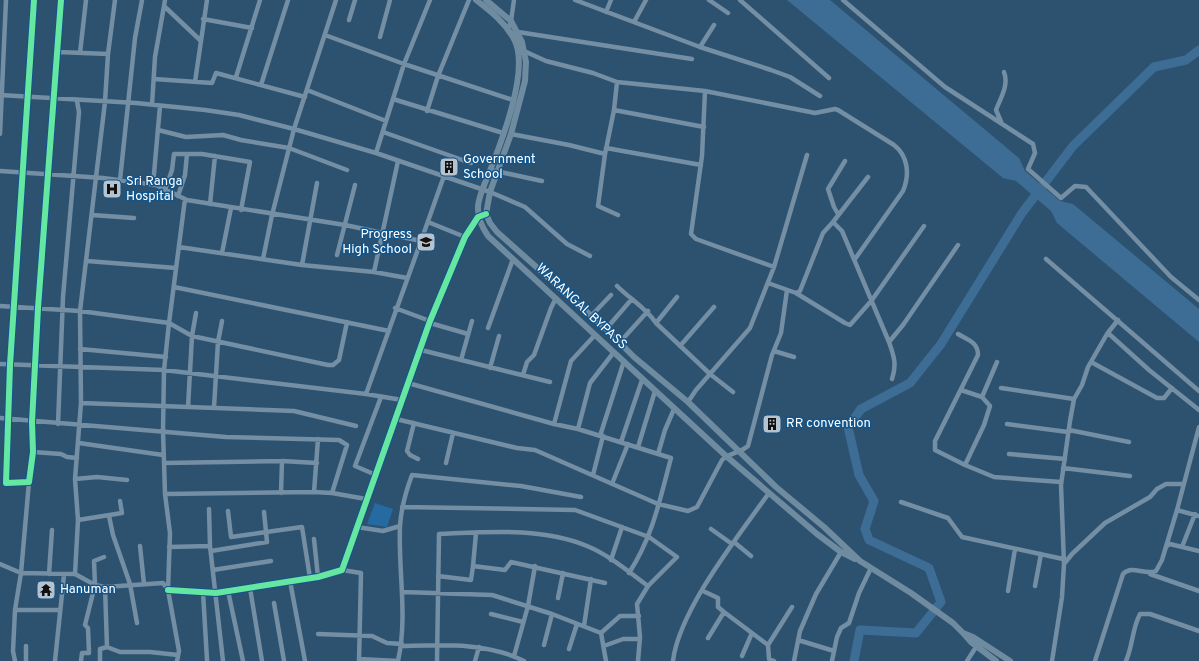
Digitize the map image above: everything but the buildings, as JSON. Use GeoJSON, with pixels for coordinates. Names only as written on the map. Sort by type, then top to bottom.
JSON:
{"type":"FeatureCollection","features":[{"type":"Feature","properties":{"kind":"main road"},"geometry":{"type":"LineString","coordinates":[[476,0],[511,21],[518,32],[526,62],[525,81],[511,134],[490,192],[486,214],[490,223],[497,232],[688,402],[776,487],[824,526],[860,561],[911,593],[953,623],[976,647],[996,661]]}},
{"type":"Feature","properties":{"kind":"main road"},"geometry":{"type":"LineString","coordinates":[[478,217],[481,190],[503,133],[520,72],[520,56],[515,39],[501,16],[486,0]]}},
{"type":"Feature","properties":{"kind":"main road","name":"WARANGAL BYPASS"},"geometry":{"type":"LineString","coordinates":[[478,217],[488,236],[624,361],[642,380],[674,409],[722,460],[769,493],[808,527],[841,552],[860,561]]}},
{"type":"Feature","properties":{"kind":"main road"},"geometry":{"type":"LineString","coordinates":[[963,633],[974,637],[1010,661]]}},
{"type":"Feature","properties":{"kind":"street"},"geometry":{"type":"LineString","coordinates":[[0,134],[6,0]]}},
{"type":"Feature","properties":{"kind":"street"},"geometry":{"type":"LineString","coordinates":[[6,483],[10,365],[34,0]]}},
{"type":"Feature","properties":{"kind":"street"},"geometry":{"type":"LineString","coordinates":[[15,661],[13,651],[15,610],[21,573],[33,452],[32,422],[38,308],[55,98],[61,0]]}},
{"type":"Feature","properties":{"kind":"street"},"geometry":{"type":"LineString","coordinates":[[80,53],[86,0]]}},
{"type":"Feature","properties":{"kind":"street"},"geometry":{"type":"LineString","coordinates":[[75,574],[78,520],[76,479],[81,426],[80,311],[87,261],[108,54],[115,0]]}},
{"type":"Feature","properties":{"kind":"street"},"geometry":{"type":"LineString","coordinates":[[120,180],[135,38],[142,0]]}},
{"type":"Feature","properties":{"kind":"street"},"geometry":{"type":"LineString","coordinates":[[152,105],[155,57],[165,0]]}},
{"type":"Feature","properties":{"kind":"street"},"geometry":{"type":"LineString","coordinates":[[195,82],[203,19],[207,0]]}},
{"type":"Feature","properties":{"kind":"street"},"geometry":{"type":"LineString","coordinates":[[236,77],[260,0]]}},
{"type":"Feature","properties":{"kind":"street"},"geometry":{"type":"LineString","coordinates":[[261,84],[288,0]]}},
{"type":"Feature","properties":{"kind":"street"},"geometry":{"type":"LineString","coordinates":[[263,259],[288,148],[336,0]]}},
{"type":"Feature","properties":{"kind":"street"},"geometry":{"type":"LineString","coordinates":[[349,20],[355,0]]}},
{"type":"Feature","properties":{"kind":"street"},"geometry":{"type":"LineString","coordinates":[[380,37],[390,0]]}},
{"type":"Feature","properties":{"kind":"street"},"geometry":{"type":"LineString","coordinates":[[376,153],[404,64],[430,0]]}},
{"type":"Feature","properties":{"kind":"street"},"geometry":{"type":"LineString","coordinates":[[428,110],[438,76],[470,0]]}},
{"type":"Feature","properties":{"kind":"street"},"geometry":{"type":"LineString","coordinates":[[501,16],[510,10],[511,0]]}},
{"type":"Feature","properties":{"kind":"street"},"geometry":{"type":"LineString","coordinates":[[508,29],[511,21],[514,0]]}},
{"type":"Feature","properties":{"kind":"street"},"geometry":{"type":"LineString","coordinates":[[575,0],[700,47],[790,77],[820,96]]}},
{"type":"Feature","properties":{"kind":"street"},"geometry":{"type":"LineString","coordinates":[[606,12],[611,0]]}},
{"type":"Feature","properties":{"kind":"street"},"geometry":{"type":"LineString","coordinates":[[634,22],[646,0]]}},
{"type":"Feature","properties":{"kind":"street"},"geometry":{"type":"LineString","coordinates":[[709,0],[728,13]]}},
{"type":"Feature","properties":{"kind":"street"},"geometry":{"type":"LineString","coordinates":[[740,0],[829,78]]}},
{"type":"Feature","properties":{"kind":"street"},"geometry":{"type":"LineString","coordinates":[[843,0],[945,87],[1033,144],[1035,153],[1028,169],[1061,198],[1075,186],[1086,188],[1171,276],[1199,300]]}},
{"type":"Feature","properties":{"kind":"street"},"geometry":{"type":"LineString","coordinates":[[164,6],[201,40]]}},
{"type":"Feature","properties":{"kind":"street"},"geometry":{"type":"LineString","coordinates":[[203,19],[252,28]]}},
{"type":"Feature","properties":{"kind":"street"},"geometry":{"type":"LineString","coordinates":[[700,47],[714,25]]}},
{"type":"Feature","properties":{"kind":"street"},"geometry":{"type":"LineString","coordinates":[[518,32],[692,59]]}},
{"type":"Feature","properties":{"kind":"street"},"geometry":{"type":"LineString","coordinates":[[325,35],[438,76],[513,100]]}},
{"type":"Feature","properties":{"kind":"street"},"geometry":{"type":"LineString","coordinates":[[524,51],[546,61],[593,73],[617,82],[705,91],[815,113],[834,109],[838,110],[902,152],[906,158],[905,186],[903,191],[855,259]]}},
{"type":"Feature","properties":{"kind":"street"},"geometry":{"type":"LineString","coordinates":[[58,52],[108,54]]}},
{"type":"Feature","properties":{"kind":"street"},"geometry":{"type":"LineString","coordinates":[[1002,124],[996,110],[1005,87],[1006,79],[1004,72]]}},
{"type":"Feature","properties":{"kind":"street"},"geometry":{"type":"LineString","coordinates":[[154,79],[212,82],[216,73],[305,96]]}},
{"type":"Feature","properties":{"kind":"street"},"geometry":{"type":"LineString","coordinates":[[617,82],[614,110],[606,148],[598,206],[618,215]]}},
{"type":"Feature","properties":{"kind":"street"},"geometry":{"type":"LineString","coordinates":[[307,90],[386,121]]}},
{"type":"Feature","properties":{"kind":"street"},"geometry":{"type":"LineString","coordinates":[[705,91],[701,165],[691,234],[696,239],[774,267]]}},
{"type":"Feature","properties":{"kind":"street"},"geometry":{"type":"LineString","coordinates":[[1,95],[55,98],[77,101],[129,103],[239,115],[294,129],[398,160],[490,192],[525,207],[567,244],[590,256]]}},
{"type":"Feature","properties":{"kind":"street"},"geometry":{"type":"LineString","coordinates":[[393,99],[503,133]]}},
{"type":"Feature","properties":{"kind":"street"},"geometry":{"type":"LineString","coordinates":[[58,424],[59,367],[79,112],[77,101]]}},
{"type":"Feature","properties":{"kind":"street"},"geometry":{"type":"LineString","coordinates":[[153,185],[160,106]]}},
{"type":"Feature","properties":{"kind":"street"},"geometry":{"type":"LineString","coordinates":[[614,110],[704,127]]}},
{"type":"Feature","properties":{"kind":"street"},"geometry":{"type":"LineString","coordinates":[[158,130],[186,137],[223,134],[241,140],[288,148],[347,170]]}},
{"type":"Feature","properties":{"kind":"street"},"geometry":{"type":"LineString","coordinates":[[383,132],[471,163]]}},
{"type":"Feature","properties":{"kind":"street"},"geometry":{"type":"LineString","coordinates":[[511,134],[569,145],[605,154]]}},
{"type":"Feature","properties":{"kind":"street"},"geometry":{"type":"LineString","coordinates":[[606,148],[701,165]]}},
{"type":"Feature","properties":{"kind":"street"},"geometry":{"type":"LineString","coordinates":[[165,190],[172,170],[174,154],[215,156],[250,162],[241,210]]}},
{"type":"Feature","properties":{"kind":"street"},"geometry":{"type":"LineString","coordinates":[[178,196],[185,175],[187,154]]}},
{"type":"Feature","properties":{"kind":"street"},"geometry":{"type":"LineString","coordinates":[[688,402],[750,328],[774,267],[807,155]]}},
{"type":"Feature","properties":{"kind":"street"},"geometry":{"type":"LineString","coordinates":[[210,204],[215,156]]}},
{"type":"Feature","properties":{"kind":"street"},"geometry":{"type":"LineString","coordinates":[[374,272],[398,160]]}},
{"type":"Feature","properties":{"kind":"street"},"geometry":{"type":"LineString","coordinates":[[838,214],[828,189],[845,161]]}},
{"type":"Feature","properties":{"kind":"street"},"geometry":{"type":"LineString","coordinates":[[490,170],[542,181]]}},
{"type":"Feature","properties":{"kind":"street"},"geometry":{"type":"LineString","coordinates":[[0,171],[73,177],[96,177],[153,185],[185,199],[241,210],[345,225],[421,241]]}},
{"type":"Feature","properties":{"kind":"street"},"geometry":{"type":"LineString","coordinates":[[366,394],[444,176]]}},
{"type":"Feature","properties":{"kind":"street"},"geometry":{"type":"LineString","coordinates":[[796,293],[800,291],[803,286],[823,233],[868,176]]}},
{"type":"Feature","properties":{"kind":"street"},"geometry":{"type":"LineString","coordinates":[[302,265],[317,183]]}},
{"type":"Feature","properties":{"kind":"street"},"geometry":{"type":"LineString","coordinates":[[337,255],[355,185]]}},
{"type":"Feature","properties":{"kind":"street"},"geometry":{"type":"LineString","coordinates":[[177,661],[179,651],[168,590],[170,533],[165,494],[163,407],[164,370],[185,199]]}},
{"type":"Feature","properties":{"kind":"street"},"geometry":{"type":"LineString","coordinates":[[222,253],[232,208]]}},
{"type":"Feature","properties":{"kind":"street"},"geometry":{"type":"LineString","coordinates":[[342,570],[430,322],[465,237],[478,217],[486,214]]}},
{"type":"Feature","properties":{"kind":"street"},"geometry":{"type":"LineString","coordinates":[[92,215],[134,218]]}},
{"type":"Feature","properties":{"kind":"street"},"geometry":{"type":"LineString","coordinates":[[428,222],[465,237]]}},
{"type":"Feature","properties":{"kind":"street"},"geometry":{"type":"LineString","coordinates":[[833,222],[842,230],[889,342],[895,361],[895,370],[892,379]]}},
{"type":"Feature","properties":{"kind":"street"},"geometry":{"type":"LineString","coordinates":[[768,283],[796,293],[848,325],[854,323],[924,226]]}},
{"type":"Feature","properties":{"kind":"street"},"geometry":{"type":"LineString","coordinates":[[889,342],[903,325],[958,245]]}},
{"type":"Feature","properties":{"kind":"street"},"geometry":{"type":"LineString","coordinates":[[179,247],[302,265],[374,272],[407,278]]}},
{"type":"Feature","properties":{"kind":"street"},"geometry":{"type":"LineString","coordinates":[[488,328],[513,259]]}},
{"type":"Feature","properties":{"kind":"street"},"geometry":{"type":"LineString","coordinates":[[1046,259],[1199,391]]}},
{"type":"Feature","properties":{"kind":"street"},"geometry":{"type":"LineString","coordinates":[[87,261],[176,268]]}},
{"type":"Feature","properties":{"kind":"street"},"geometry":{"type":"LineString","coordinates":[[617,286],[631,300],[648,311],[656,323],[680,346],[710,374],[733,392]]}},
{"type":"Feature","properties":{"kind":"street"},"geometry":{"type":"LineString","coordinates":[[174,287],[389,331]]}},
{"type":"Feature","properties":{"kind":"street"},"geometry":{"type":"LineString","coordinates":[[396,419],[517,448],[535,450],[658,504],[688,511],[697,507],[722,460],[740,452],[748,446],[774,351],[781,333],[787,290]]}},
{"type":"Feature","properties":{"kind":"street"},"geometry":{"type":"LineString","coordinates":[[591,316],[611,295]]}},
{"type":"Feature","properties":{"kind":"street"},"geometry":{"type":"LineString","coordinates":[[656,323],[677,297]]}},
{"type":"Feature","properties":{"kind":"street"},"geometry":{"type":"LineString","coordinates":[[523,375],[527,362],[534,355],[556,298]]}},
{"type":"Feature","properties":{"kind":"street"},"geometry":{"type":"LineString","coordinates":[[606,329],[631,300]]}},
{"type":"Feature","properties":{"kind":"street"},"geometry":{"type":"LineString","coordinates":[[0,306],[80,311],[169,323],[192,336],[333,365],[339,360],[347,322]]}},
{"type":"Feature","properties":{"kind":"street"},"geometry":{"type":"LineString","coordinates":[[680,346],[714,307]]}},
{"type":"Feature","properties":{"kind":"street"},"geometry":{"type":"LineString","coordinates":[[396,308],[430,322],[468,334]]}},
{"type":"Feature","properties":{"kind":"street"},"geometry":{"type":"LineString","coordinates":[[620,342],[648,311]]}},
{"type":"Feature","properties":{"kind":"street"},"geometry":{"type":"LineString","coordinates":[[188,407],[192,336],[196,313]]}},
{"type":"Feature","properties":{"kind":"street"},"geometry":{"type":"LineString","coordinates":[[1052,661],[1062,597],[1064,564],[1061,482],[1074,399],[1091,362],[1108,333],[1118,320]]}},
{"type":"Feature","properties":{"kind":"street"},"geometry":{"type":"LineString","coordinates":[[214,407],[218,342],[222,321]]}},
{"type":"Feature","properties":{"kind":"street"},"geometry":{"type":"LineString","coordinates":[[461,360],[472,321]]}},
{"type":"Feature","properties":{"kind":"street"},"geometry":{"type":"LineString","coordinates":[[1108,333],[1149,370],[1199,410]]}},
{"type":"Feature","properties":{"kind":"street"},"geometry":{"type":"LineString","coordinates":[[958,334],[974,343],[978,349],[978,355],[935,441],[935,450],[994,477],[1061,482]]}},
{"type":"Feature","properties":{"kind":"street"},"geometry":{"type":"LineString","coordinates":[[554,424],[571,361],[596,335]]}},
{"type":"Feature","properties":{"kind":"street"},"geometry":{"type":"LineString","coordinates":[[490,368],[499,336]]}},
{"type":"Feature","properties":{"kind":"street"},"geometry":{"type":"LineString","coordinates":[[80,348],[166,357]]}},
{"type":"Feature","properties":{"kind":"street"},"geometry":{"type":"LineString","coordinates":[[421,350],[550,382]]}},
{"type":"Feature","properties":{"kind":"street"},"geometry":{"type":"LineString","coordinates":[[774,351],[794,357]]}},
{"type":"Feature","properties":{"kind":"street"},"geometry":{"type":"LineString","coordinates":[[578,429],[590,383],[614,352]]}},
{"type":"Feature","properties":{"kind":"street"},"geometry":{"type":"LineString","coordinates":[[593,475],[601,436],[624,361]]}},
{"type":"Feature","properties":{"kind":"street"},"geometry":{"type":"LineString","coordinates":[[982,397],[997,362]]}},
{"type":"Feature","properties":{"kind":"street"},"geometry":{"type":"LineString","coordinates":[[1091,362],[1157,398],[1164,398],[1172,388]]}},
{"type":"Feature","properties":{"kind":"street"},"geometry":{"type":"LineString","coordinates":[[0,364],[164,370],[366,394],[402,400]]}},
{"type":"Feature","properties":{"kind":"street"},"geometry":{"type":"LineString","coordinates":[[621,442],[642,380]]}},
{"type":"Feature","properties":{"kind":"street"},"geometry":{"type":"LineString","coordinates":[[408,383],[554,424],[578,429],[671,458],[649,537],[629,573]]}},
{"type":"Feature","properties":{"kind":"street"},"geometry":{"type":"LineString","coordinates":[[1001,388],[1074,399]]}},
{"type":"Feature","properties":{"kind":"street"},"geometry":{"type":"LineString","coordinates":[[961,390],[982,397],[989,403],[990,409],[965,465]]}},
{"type":"Feature","properties":{"kind":"street"},"geometry":{"type":"LineString","coordinates":[[638,447],[654,391]]}},
{"type":"Feature","properties":{"kind":"street"},"geometry":{"type":"LineString","coordinates":[[376,475],[355,466],[381,397]]}},
{"type":"Feature","properties":{"kind":"street"},"geometry":{"type":"LineString","coordinates":[[81,403],[294,411],[356,426]]}},
{"type":"Feature","properties":{"kind":"street"},"geometry":{"type":"LineString","coordinates":[[658,454],[665,430],[674,409]]}},
{"type":"Feature","properties":{"kind":"street"},"geometry":{"type":"LineString","coordinates":[[0,418],[32,422],[226,437],[339,440],[347,445],[332,493]]}},
{"type":"Feature","properties":{"kind":"street"},"geometry":{"type":"LineString","coordinates":[[414,423],[407,452],[418,459]]}},
{"type":"Feature","properties":{"kind":"street"},"geometry":{"type":"LineString","coordinates":[[1007,424],[1069,431],[1129,442]]}},
{"type":"Feature","properties":{"kind":"street"},"geometry":{"type":"LineString","coordinates":[[1150,574],[1156,571],[1159,567],[1166,548],[1199,428]]}},
{"type":"Feature","properties":{"kind":"street"},"geometry":{"type":"LineString","coordinates":[[446,463],[453,433]]}},
{"type":"Feature","properties":{"kind":"street"},"geometry":{"type":"LineString","coordinates":[[314,492],[318,439]]}},
{"type":"Feature","properties":{"kind":"street"},"geometry":{"type":"LineString","coordinates":[[79,443],[163,455]]}},
{"type":"Feature","properties":{"kind":"street"},"geometry":{"type":"LineString","coordinates":[[612,484],[628,444]]}},
{"type":"Feature","properties":{"kind":"street"},"geometry":{"type":"LineString","coordinates":[[33,452],[61,454],[67,457],[77,458]]}},
{"type":"Feature","properties":{"kind":"street"},"geometry":{"type":"LineString","coordinates":[[1009,454],[1065,459]]}},
{"type":"Feature","properties":{"kind":"street"},"geometry":{"type":"LineString","coordinates":[[164,463],[282,461],[317,462]]}},
{"type":"Feature","properties":{"kind":"street"},"geometry":{"type":"LineString","coordinates":[[281,493],[282,461]]}},
{"type":"Feature","properties":{"kind":"street"},"geometry":{"type":"LineString","coordinates":[[1063,468],[1130,476]]}},
{"type":"Feature","properties":{"kind":"street"},"geometry":{"type":"LineString","coordinates":[[168,590],[216,593],[318,577],[342,570],[361,573],[359,660],[398,661],[402,645],[403,592],[400,526],[402,507],[412,475],[520,486],[581,497]]}},
{"type":"Feature","properties":{"kind":"street"},"geometry":{"type":"LineString","coordinates":[[76,479],[97,477],[128,480]]}},
{"type":"Feature","properties":{"kind":"street"},"geometry":{"type":"LineString","coordinates":[[0,485],[6,483],[29,482]]}},
{"type":"Feature","properties":{"kind":"street"},"geometry":{"type":"LineString","coordinates":[[1064,564],[1072,554],[1105,523],[1150,497],[1157,489],[1166,484],[1184,484]]}},
{"type":"Feature","properties":{"kind":"street"},"geometry":{"type":"LineString","coordinates":[[165,494],[314,492],[332,493],[366,499]]}},
{"type":"Feature","properties":{"kind":"street"},"geometry":{"type":"LineString","coordinates":[[673,661],[678,636],[703,591],[733,543],[769,493]]}},
{"type":"Feature","properties":{"kind":"street"},"geometry":{"type":"LineString","coordinates":[[78,520],[122,513],[120,501]]}},
{"type":"Feature","properties":{"kind":"street"},"geometry":{"type":"LineString","coordinates":[[901,502],[948,518],[962,537],[1063,559]]}},
{"type":"Feature","properties":{"kind":"street"},"geometry":{"type":"LineString","coordinates":[[402,507],[575,510],[649,537],[677,557],[648,586],[637,604],[640,639],[638,661]]}},
{"type":"Feature","properties":{"kind":"street"},"geometry":{"type":"LineString","coordinates":[[209,509],[210,548],[223,661]]}},
{"type":"Feature","properties":{"kind":"street"},"geometry":{"type":"LineString","coordinates":[[1177,510],[1197,515],[1182,547]]}},
{"type":"Feature","properties":{"kind":"street"},"geometry":{"type":"LineString","coordinates":[[228,511],[231,537],[302,527],[310,578]]}},
{"type":"Feature","properties":{"kind":"street"},"geometry":{"type":"LineString","coordinates":[[169,547],[210,548],[267,542],[264,512]]}},
{"type":"Feature","properties":{"kind":"street"},"geometry":{"type":"LineString","coordinates":[[109,516],[113,535],[130,584],[136,623]]}},
{"type":"Feature","properties":{"kind":"street"},"geometry":{"type":"LineString","coordinates":[[357,527],[383,531],[400,526]]}},
{"type":"Feature","properties":{"kind":"street"},"geometry":{"type":"LineString","coordinates":[[611,560],[622,527]]}},
{"type":"Feature","properties":{"kind":"street"},"geometry":{"type":"LineString","coordinates":[[711,529],[751,556]]}},
{"type":"Feature","properties":{"kind":"street"},"geometry":{"type":"LineString","coordinates":[[50,574],[52,530]]}},
{"type":"Feature","properties":{"kind":"street"},"geometry":{"type":"LineString","coordinates":[[438,576],[471,580],[476,533]]}},
{"type":"Feature","properties":{"kind":"street"},"geometry":{"type":"LineString","coordinates":[[436,661],[439,534],[516,533],[551,536],[587,546],[611,560],[648,586]]}},
{"type":"Feature","properties":{"kind":"street"},"geometry":{"type":"LineString","coordinates":[[314,538],[318,577]]}},
{"type":"Feature","properties":{"kind":"street"},"geometry":{"type":"LineString","coordinates":[[1166,548],[1170,544],[1199,551]]}},
{"type":"Feature","properties":{"kind":"street"},"geometry":{"type":"LineString","coordinates":[[140,546],[144,584]]}},
{"type":"Feature","properties":{"kind":"street"},"geometry":{"type":"LineString","coordinates":[[1008,591],[1015,549]]}},
{"type":"Feature","properties":{"kind":"street"},"geometry":{"type":"LineString","coordinates":[[794,661],[800,631],[816,594],[841,552]]}},
{"type":"Feature","properties":{"kind":"street"},"geometry":{"type":"LineString","coordinates":[[1035,586],[1041,554]]}},
{"type":"Feature","properties":{"kind":"street"},"geometry":{"type":"LineString","coordinates":[[81,661],[82,653],[89,653],[88,628],[85,625],[96,585],[94,561],[104,556]]}},
{"type":"Feature","properties":{"kind":"street"},"geometry":{"type":"LineString","coordinates":[[213,570],[271,561]]}},
{"type":"Feature","properties":{"kind":"street"},"geometry":{"type":"LineString","coordinates":[[473,566],[505,570],[511,562],[535,566],[605,583]]}},
{"type":"Feature","properties":{"kind":"street"},"geometry":{"type":"LineString","coordinates":[[0,564],[21,573],[64,575],[75,574],[96,585],[105,587],[163,582],[168,590]]}},
{"type":"Feature","properties":{"kind":"street"},"geometry":{"type":"LineString","coordinates":[[514,656],[528,606],[535,566]]}},
{"type":"Feature","properties":{"kind":"street"},"geometry":{"type":"LineString","coordinates":[[832,661],[837,637],[842,628],[849,623],[859,593],[871,568]]}},
{"type":"Feature","properties":{"kind":"street"},"geometry":{"type":"LineString","coordinates":[[1095,661],[1123,574],[1126,570],[1150,574],[1199,591]]}},
{"type":"Feature","properties":{"kind":"street"},"geometry":{"type":"LineString","coordinates":[[558,598],[563,573]]}},
{"type":"Feature","properties":{"kind":"street"},"geometry":{"type":"LineString","coordinates":[[55,661],[64,575]]}},
{"type":"Feature","properties":{"kind":"street"},"geometry":{"type":"LineString","coordinates":[[584,626],[592,579]]}},
{"type":"Feature","properties":{"kind":"street"},"geometry":{"type":"LineString","coordinates":[[290,582],[305,661]]}},
{"type":"Feature","properties":{"kind":"street"},"geometry":{"type":"LineString","coordinates":[[105,587],[107,647]]}},
{"type":"Feature","properties":{"kind":"street"},"geometry":{"type":"LineString","coordinates":[[250,588],[262,661]]}},
{"type":"Feature","properties":{"kind":"street"},"geometry":{"type":"LineString","coordinates":[[228,591],[243,661]]}},
{"type":"Feature","properties":{"kind":"street"},"geometry":{"type":"LineString","coordinates":[[703,591],[718,598],[718,606],[724,612],[768,644]]}},
{"type":"Feature","properties":{"kind":"street"},"geometry":{"type":"LineString","coordinates":[[203,592],[208,660]]}},
{"type":"Feature","properties":{"kind":"street"},"geometry":{"type":"LineString","coordinates":[[403,592],[492,595],[552,614],[601,634]]}},
{"type":"Feature","properties":{"kind":"street"},"geometry":{"type":"LineString","coordinates":[[274,603],[284,661]]}},
{"type":"Feature","properties":{"kind":"street"},"geometry":{"type":"LineString","coordinates":[[774,661],[769,659],[768,644],[792,607]]}},
{"type":"Feature","properties":{"kind":"street"},"geometry":{"type":"LineString","coordinates":[[15,610],[60,610]]}},
{"type":"Feature","properties":{"kind":"street"},"geometry":{"type":"LineString","coordinates":[[708,638],[724,612]]}},
{"type":"Feature","properties":{"kind":"street"},"geometry":{"type":"LineString","coordinates":[[491,614],[523,622]]}},
{"type":"Feature","properties":{"kind":"street"},"geometry":{"type":"LineString","coordinates":[[544,645],[552,614]]}},
{"type":"Feature","properties":{"kind":"street"},"geometry":{"type":"LineString","coordinates":[[1126,661],[1130,652],[1132,634],[1140,614],[1150,614],[1199,631]]}},
{"type":"Feature","properties":{"kind":"street"},"geometry":{"type":"LineString","coordinates":[[601,634],[620,616],[639,616]]}},
{"type":"Feature","properties":{"kind":"street"},"geometry":{"type":"LineString","coordinates":[[569,649],[578,624]]}},
{"type":"Feature","properties":{"kind":"street"},"geometry":{"type":"LineString","coordinates":[[742,656],[752,633]]}},
{"type":"Feature","properties":{"kind":"street"},"geometry":{"type":"LineString","coordinates":[[318,634],[376,636],[387,643],[402,645],[479,647],[514,656],[524,661]]}},
{"type":"Feature","properties":{"kind":"street"},"geometry":{"type":"LineString","coordinates":[[601,634],[606,661]]}},
{"type":"Feature","properties":{"kind":"street"},"geometry":{"type":"LineString","coordinates":[[604,646],[623,639],[640,639]]}},
{"type":"Feature","properties":{"kind":"street"},"geometry":{"type":"LineString","coordinates":[[798,640],[834,651]]}},
{"type":"Feature","properties":{"kind":"street"},"geometry":{"type":"LineString","coordinates":[[26,646],[26,661]]}},
{"type":"Feature","properties":{"kind":"street"},"geometry":{"type":"LineString","coordinates":[[100,661],[100,649],[107,647],[120,652],[150,652],[178,655]]}},
{"type":"Feature","properties":{"kind":"street"},"geometry":{"type":"LineString","coordinates":[[475,661],[479,647]]}},
{"type":"Feature","properties":{"kind":"street"},"geometry":{"type":"LineString","coordinates":[[967,661],[976,647]]}},
{"type":"Feature","properties":{"kind":"shaded area"},"geometry":{"type":"Polygon","coordinates":[[[787,0],[830,0],[1019,158],[1025,171],[1060,201],[1073,204],[1199,309],[1199,342],[1057,223],[1051,211],[1016,181],[1003,178],[787,0]]]}},
{"type":"Feature","properties":{"kind":"shaded area"},"geometry":{"type":"Polygon","coordinates":[[[375,503],[393,509],[387,527],[367,524],[375,503]]]}},
{"type":"Feature","properties":{"kind":"waterway"},"geometry":{"type":"LineString","coordinates":[[854,661],[860,630],[916,633],[941,602],[929,568],[869,540],[865,529],[874,501],[859,475],[848,427],[861,409],[910,383],[941,344],[1022,213],[1073,146],[1154,67],[1186,60],[1199,50]]}},
{"type":"Feature","properties":{"kind":"cycle path"},"geometry":{"type":"LineString","coordinates":[[34,0],[10,365],[6,483],[29,482],[33,452],[32,422],[38,308],[61,0]]}},
{"type":"Feature","properties":{"kind":"cycle path"},"geometry":{"type":"LineString","coordinates":[[168,590],[216,593],[318,577],[342,570],[430,321],[465,237],[478,217],[486,214]]}},
{"type":"Feature","properties":{"kind":"place","name":"Government School"},"geometry":{"type":"Point","coordinates":[449,167]}},
{"type":"Feature","properties":{"kind":"place","name":"Sri Ranga Hospital"},"geometry":{"type":"Point","coordinates":[112,189]}},
{"type":"Feature","properties":{"kind":"place","name":"Progress High School"},"geometry":{"type":"Point","coordinates":[426,242]}},
{"type":"Feature","properties":{"kind":"place","name":"RR convention"},"geometry":{"type":"Point","coordinates":[772,424]}},
{"type":"Feature","properties":{"kind":"place","name":"Hanuman"},"geometry":{"type":"Point","coordinates":[46,590]}}]}
